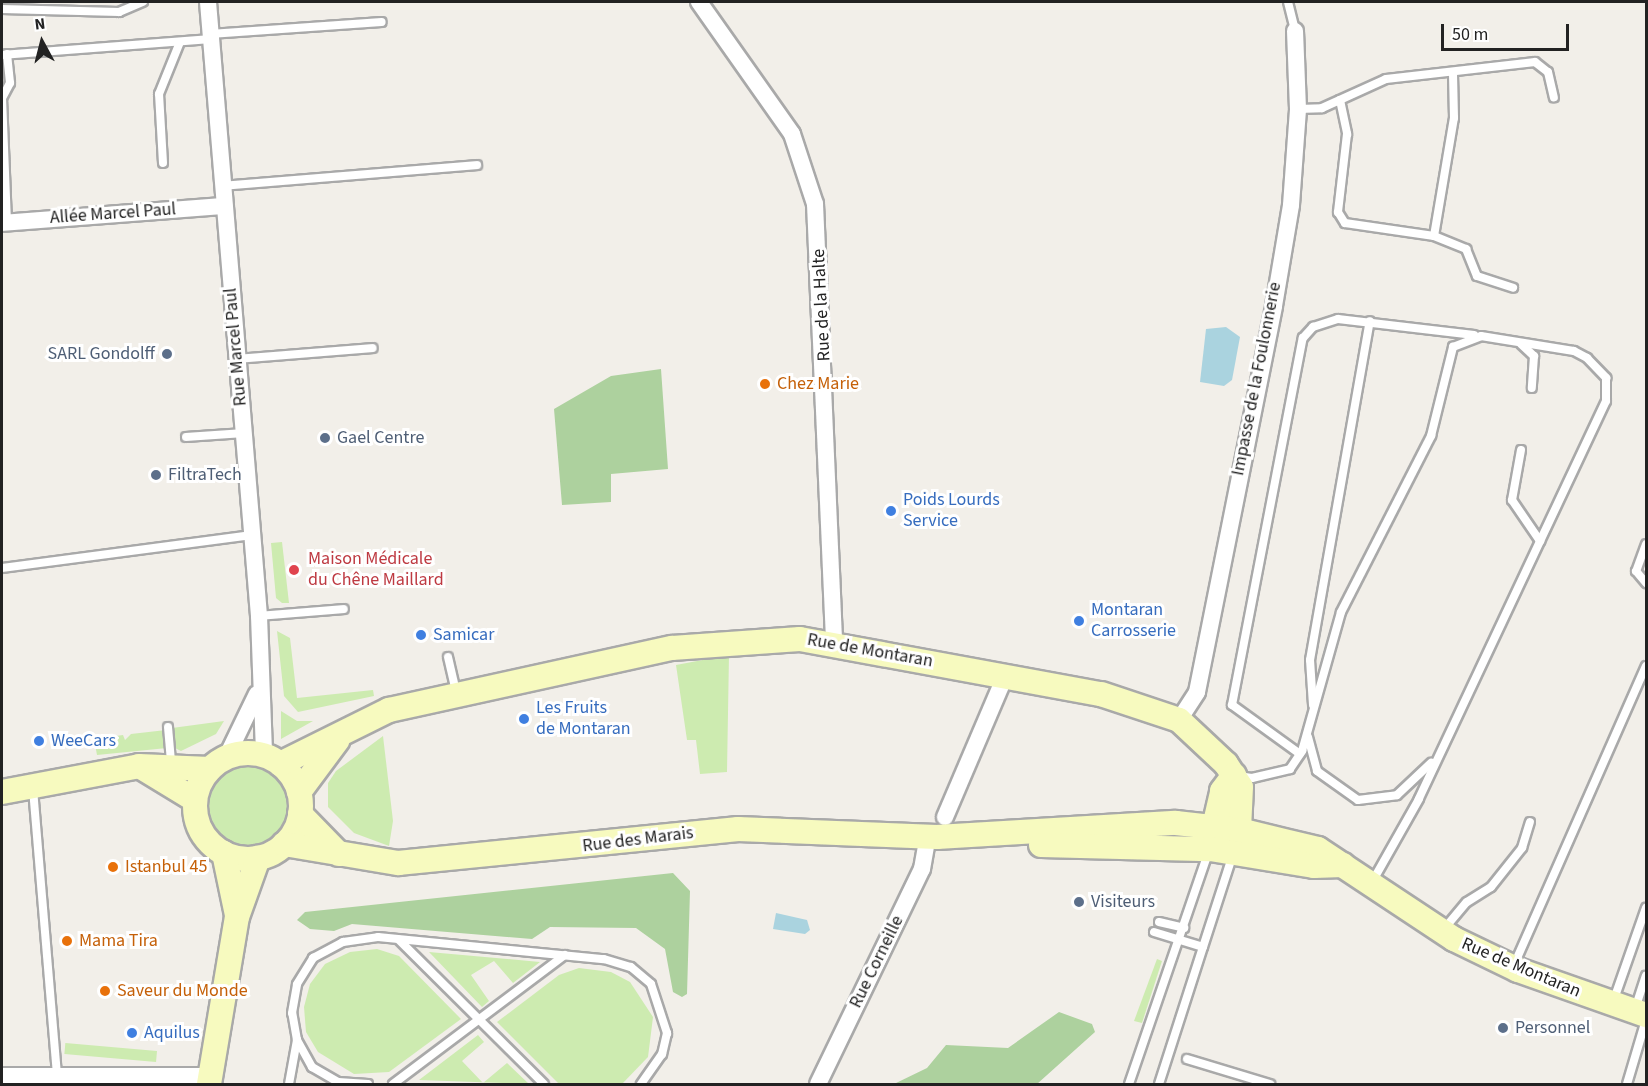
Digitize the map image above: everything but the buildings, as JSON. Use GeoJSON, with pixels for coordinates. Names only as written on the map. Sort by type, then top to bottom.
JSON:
{"type":"FeatureCollection","features":[{"type":"Feature","properties":{"kind":"street","name":"Rue Marcel Paul"},"geometry":{"type":"LineString","coordinates":[[208,2],[259,616],[258,693],[272,759]]}},
{"type":"Feature","properties":{"kind":"street","name":"Rue de la Halte"},"geometry":{"type":"LineString","coordinates":[[699,2],[792,134],[815,204],[834,641]]}},
{"type":"Feature","properties":{"kind":"street","name":"Impasse de la Foulonnerie"},"geometry":{"type":"LineString","coordinates":[[1179,720],[1197,692],[1274,306],[1290,206],[1298,109],[1295,32]]}},
{"type":"Feature","properties":{"kind":"street","name":"Allée Marcel Paul"},"geometry":{"type":"LineString","coordinates":[[4,223],[224,206]]}},
{"type":"Feature","properties":{"kind":"street","name":"Rue de Montaran"},"geometry":{"type":"LineString","coordinates":[[2,792],[139,766],[272,759],[345,732],[389,710],[456,694],[725,641],[834,641],[1101,694],[1179,720],[1234,775],[1243,794],[1237,840]]}},
{"type":"Feature","properties":{"kind":"street","name":"Rue Corneille"},"geometry":{"type":"LineString","coordinates":[[818,1084],[922,869],[1005,676]]}},
{"type":"Feature","properties":{"kind":"street","name":"Rue Marcel Paul"},"geometry":{"type":"LineString","coordinates":[[218,763],[258,693]]}},
{"type":"Feature","properties":{"kind":"street","name":"Rue de Montaran"},"geometry":{"type":"LineString","coordinates":[[284,844],[300,803],[345,732]]}},
{"type":"Feature","properties":{"kind":"street"},"geometry":{"type":"LineString","coordinates":[[272,759],[300,803],[339,854]]}},
{"type":"Feature","properties":{"kind":"street"},"geometry":{"type":"LineString","coordinates":[[218,763],[195,800],[198,825],[224,853],[237,917]]}},
{"type":"Feature","properties":{"kind":"street"},"geometry":{"type":"LineString","coordinates":[[139,766],[195,800]]}},
{"type":"Feature","properties":{"kind":"street"},"geometry":{"type":"LineString","coordinates":[[1212,838],[1222,791],[1234,775]]}},
{"type":"Feature","properties":{"kind":"street","name":"Rue de Montaran"},"geometry":{"type":"LineString","coordinates":[[1176,823],[1212,838]]}},
{"type":"Feature","properties":{"kind":"street","name":"Rue des Marais"},"geometry":{"type":"LineString","coordinates":[[284,844],[370,862],[430,862],[747,828],[937,830],[1176,823]]}},
{"type":"Feature","properties":{"kind":"street","name":"Rue des Marais"},"geometry":{"type":"LineString","coordinates":[[937,830],[1003,844],[1172,847]]}},
{"type":"Feature","properties":{"kind":"street","name":"Rue de Montaran"},"geometry":{"type":"LineString","coordinates":[[1172,847],[1212,838],[1318,849],[1443,931],[1512,968],[1635,1013]]}},
{"type":"Feature","properties":{"kind":"street"},"geometry":{"type":"LineString","coordinates":[[224,853],[258,858],[284,844]]}},
{"type":"Feature","properties":{"kind":"street"},"geometry":{"type":"LineString","coordinates":[[2,1076],[210,1080],[237,917],[258,858]]}},
{"type":"Feature","properties":{"kind":"lane"},"geometry":{"type":"LineString","coordinates":[[2,9],[119,12],[143,2]]}},
{"type":"Feature","properties":{"kind":"lane"},"geometry":{"type":"LineString","coordinates":[[1288,2],[1295,32]]}},
{"type":"Feature","properties":{"kind":"lane"},"geometry":{"type":"LineString","coordinates":[[4,223],[2,98],[9,83],[4,55],[180,42],[210,37],[382,22]]}},
{"type":"Feature","properties":{"kind":"lane"},"geometry":{"type":"LineString","coordinates":[[163,163],[159,94],[180,42]]}},
{"type":"Feature","properties":{"kind":"lane"},"geometry":{"type":"LineString","coordinates":[[1298,109],[1340,100],[1386,79],[1535,62],[1548,72],[1554,98]]}},
{"type":"Feature","properties":{"kind":"lane"},"geometry":{"type":"LineString","coordinates":[[1434,236],[1454,118],[1454,73]]}},
{"type":"Feature","properties":{"kind":"lane"},"geometry":{"type":"LineString","coordinates":[[1340,100],[1347,134],[1338,212],[1345,223],[1434,236],[1466,249],[1477,276],[1513,288]]}},
{"type":"Feature","properties":{"kind":"lane"},"geometry":{"type":"LineString","coordinates":[[222,186],[477,165]]}},
{"type":"Feature","properties":{"kind":"lane"},"geometry":{"type":"LineString","coordinates":[[1300,754],[1232,705],[1235,680],[1303,338],[1327,321],[1370,321],[1574,351],[1598,367],[1608,389],[1540,541],[1435,760],[1419,799],[1371,882]]}},
{"type":"Feature","properties":{"kind":"lane"},"geometry":{"type":"LineString","coordinates":[[1313,711],[1310,660],[1370,321]]}},
{"type":"Feature","properties":{"kind":"lane"},"geometry":{"type":"LineString","coordinates":[[1234,775],[1252,778],[1290,769],[1300,754],[1341,612],[1431,436],[1448,357],[1465,340],[1481,336]]}},
{"type":"Feature","properties":{"kind":"lane"},"geometry":{"type":"LineString","coordinates":[[1518,342],[1534,356],[1532,388]]}},
{"type":"Feature","properties":{"kind":"lane"},"geometry":{"type":"LineString","coordinates":[[237,359],[373,348]]}},
{"type":"Feature","properties":{"kind":"lane"},"geometry":{"type":"LineString","coordinates":[[186,437],[244,433]]}},
{"type":"Feature","properties":{"kind":"lane"},"geometry":{"type":"LineString","coordinates":[[1521,450],[1512,500],[1540,541]]}},
{"type":"Feature","properties":{"kind":"lane"},"geometry":{"type":"LineString","coordinates":[[2,568],[252,535]]}},
{"type":"Feature","properties":{"kind":"lane"},"geometry":{"type":"LineString","coordinates":[[1647,544],[1636,571],[1647,583]]}},
{"type":"Feature","properties":{"kind":"lane"},"geometry":{"type":"LineString","coordinates":[[259,616],[344,609]]}},
{"type":"Feature","properties":{"kind":"lane"},"geometry":{"type":"LineString","coordinates":[[448,657],[456,694]]}},
{"type":"Feature","properties":{"kind":"lane"},"geometry":{"type":"LineString","coordinates":[[1512,968],[1647,666]]}},
{"type":"Feature","properties":{"kind":"lane"},"geometry":{"type":"LineString","coordinates":[[168,727],[171,764]]}},
{"type":"Feature","properties":{"kind":"lane"},"geometry":{"type":"LineString","coordinates":[[1307,734],[1317,771],[1358,800],[1397,795],[1435,760]]}},
{"type":"Feature","properties":{"kind":"lane"},"geometry":{"type":"LineString","coordinates":[[33,786],[57,1076]]}},
{"type":"Feature","properties":{"kind":"lane"},"geometry":{"type":"LineString","coordinates":[[1443,931],[1467,902],[1491,887],[1522,848],[1530,822]]}},
{"type":"Feature","properties":{"kind":"lane"},"geometry":{"type":"LineString","coordinates":[[1129,1084],[1180,940],[1212,838]]}},
{"type":"Feature","properties":{"kind":"lane"},"geometry":{"type":"LineString","coordinates":[[1160,1084],[1237,840]]}},
{"type":"Feature","properties":{"kind":"lane"},"geometry":{"type":"LineString","coordinates":[[1627,1084],[1647,908]]}},
{"type":"Feature","properties":{"kind":"lane"},"geometry":{"type":"LineString","coordinates":[[1159,922],[1184,928]]}},
{"type":"Feature","properties":{"kind":"lane"},"geometry":{"type":"LineString","coordinates":[[1154,932],[1203,948]]}},
{"type":"Feature","properties":{"kind":"lane"},"geometry":{"type":"LineString","coordinates":[[398,939],[544,1084]]}},
{"type":"Feature","properties":{"kind":"lane"},"geometry":{"type":"LineString","coordinates":[[368,1084],[338,1082],[312,1067],[297,1040],[292,1013],[297,984],[314,958],[343,942],[398,939],[565,956],[631,967],[651,984],[667,1032],[662,1054],[642,1084]]}},
{"type":"Feature","properties":{"kind":"lane"},"geometry":{"type":"LineString","coordinates":[[393,1084],[565,956]]}},
{"type":"Feature","properties":{"kind":"lane"},"geometry":{"type":"LineString","coordinates":[[1635,1013],[1647,976]]}},
{"type":"Feature","properties":{"kind":"lane"},"geometry":{"type":"LineString","coordinates":[[289,1084],[297,1040]]}},
{"type":"Feature","properties":{"kind":"lane"},"geometry":{"type":"LineString","coordinates":[[1186,1059],[1270,1084]]}},
{"type":"Feature","properties":{"kind":"green space"},"geometry":{"type":"Polygon","coordinates":[[[661,369],[668,469],[611,474],[611,502],[562,505],[554,409],[611,376],[661,369]]]}},
{"type":"Feature","properties":{"kind":"green space"},"geometry":{"type":"Polygon","coordinates":[[[282,542],[289,603],[282,603],[276,598],[271,543],[282,542]]]}},
{"type":"Feature","properties":{"kind":"green space"},"geometry":{"type":"Polygon","coordinates":[[[277,631],[290,638],[297,698],[373,690],[374,696],[298,712],[284,696],[277,631]]]}},
{"type":"Feature","properties":{"kind":"green space"},"geometry":{"type":"Polygon","coordinates":[[[729,655],[727,772],[700,774],[696,740],[687,740],[676,665],[729,655]]]}},
{"type":"Feature","properties":{"kind":"green space"},"geometry":{"type":"Polygon","coordinates":[[[281,711],[297,721],[313,721],[281,739],[281,711]]]}},
{"type":"Feature","properties":{"kind":"green space"},"geometry":{"type":"Polygon","coordinates":[[[224,721],[216,734],[181,751],[175,748],[172,728],[224,721]]]}},
{"type":"Feature","properties":{"kind":"green space"},"geometry":{"type":"Polygon","coordinates":[[[166,730],[167,748],[97,755],[94,739],[123,735],[125,740],[131,734],[166,730]]]}},
{"type":"Feature","properties":{"kind":"green space"},"geometry":{"type":"Polygon","coordinates":[[[383,736],[393,821],[389,846],[354,833],[328,807],[328,783],[336,771],[383,736]]]}},
{"type":"Feature","properties":{"kind":"green space"},"geometry":{"type":"Polygon","coordinates":[[[247,764],[263,767],[276,776],[285,789],[288,805],[285,821],[276,834],[263,843],[247,846],[231,843],[218,834],[209,821],[206,805],[209,789],[218,776],[231,767],[247,764]]]}},
{"type":"Feature","properties":{"kind":"green space"},"geometry":{"type":"Polygon","coordinates":[[[673,873],[690,891],[687,994],[682,997],[673,992],[665,949],[636,928],[550,927],[532,939],[352,924],[334,931],[310,929],[297,920],[305,912],[673,873]]]}},
{"type":"Feature","properties":{"kind":"green space"},"geometry":{"type":"Polygon","coordinates":[[[377,949],[399,956],[461,1019],[389,1072],[354,1074],[318,1052],[306,1032],[304,1007],[310,984],[325,964],[350,952],[377,949]]]}},
{"type":"Feature","properties":{"kind":"green space"},"geometry":{"type":"Polygon","coordinates":[[[429,952],[540,962],[513,983],[494,961],[471,975],[489,1001],[482,1007],[429,952]]]}},
{"type":"Feature","properties":{"kind":"green space"},"geometry":{"type":"Polygon","coordinates":[[[1157,959],[1162,961],[1142,1023],[1134,1021],[1157,959]]]}},
{"type":"Feature","properties":{"kind":"green space"},"geometry":{"type":"Polygon","coordinates":[[[579,968],[611,972],[630,982],[653,1017],[648,1057],[622,1084],[558,1083],[497,1022],[559,975],[579,968]]]}},
{"type":"Feature","properties":{"kind":"green space"},"geometry":{"type":"Polygon","coordinates":[[[1059,1012],[1092,1024],[1095,1032],[1037,1084],[894,1084],[927,1068],[946,1045],[1008,1048],[1059,1012]]]}},
{"type":"Feature","properties":{"kind":"green space"},"geometry":{"type":"Polygon","coordinates":[[[478,1035],[484,1042],[462,1061],[482,1082],[419,1080],[478,1035]]]}},
{"type":"Feature","properties":{"kind":"green space"},"geometry":{"type":"Polygon","coordinates":[[[65,1043],[157,1051],[156,1062],[64,1054],[65,1043]]]}},
{"type":"Feature","properties":{"kind":"green space"},"geometry":{"type":"Polygon","coordinates":[[[507,1063],[529,1084],[484,1082],[507,1063]]]}},
{"type":"Feature","properties":{"kind":"water"},"geometry":{"type":"Polygon","coordinates":[[[1226,327],[1240,337],[1232,380],[1224,386],[1200,382],[1206,329],[1226,327]]]}},
{"type":"Feature","properties":{"kind":"water"},"geometry":{"type":"Polygon","coordinates":[[[776,913],[807,920],[810,930],[805,934],[773,929],[776,913]]]}},
{"type":"Feature","properties":{"kind":"place","name":"SARL Gondolff"},"geometry":{"type":"Point","coordinates":[167,354]}},
{"type":"Feature","properties":{"kind":"place","name":"Chez Marie"},"geometry":{"type":"Point","coordinates":[765,384]}},
{"type":"Feature","properties":{"kind":"place","name":"Gael Centre"},"geometry":{"type":"Point","coordinates":[325,438]}},
{"type":"Feature","properties":{"kind":"place","name":"FiltraTech"},"geometry":{"type":"Point","coordinates":[156,475]}},
{"type":"Feature","properties":{"kind":"place","name":"Poids Lourds Service"},"geometry":{"type":"Point","coordinates":[891,511]}},
{"type":"Feature","properties":{"kind":"place","name":"Maison Médicale du Chêne Maillard"},"geometry":{"type":"Point","coordinates":[294,570]}},
{"type":"Feature","properties":{"kind":"place","name":"Montaran Carrosserie"},"geometry":{"type":"Point","coordinates":[1079,621]}},
{"type":"Feature","properties":{"kind":"place","name":"Samicar"},"geometry":{"type":"Point","coordinates":[421,635]}},
{"type":"Feature","properties":{"kind":"place","name":"Les Fruits de Montaran"},"geometry":{"type":"Point","coordinates":[524,719]}},
{"type":"Feature","properties":{"kind":"place","name":"WeeCars"},"geometry":{"type":"Point","coordinates":[39,741]}},
{"type":"Feature","properties":{"kind":"place","name":"Istanbul 45"},"geometry":{"type":"Point","coordinates":[113,867]}},
{"type":"Feature","properties":{"kind":"place","name":"Visiteurs"},"geometry":{"type":"Point","coordinates":[1079,902]}},
{"type":"Feature","properties":{"kind":"place","name":"Mama Tira"},"geometry":{"type":"Point","coordinates":[67,941]}},
{"type":"Feature","properties":{"kind":"place","name":"Saveur du Monde"},"geometry":{"type":"Point","coordinates":[105,991]}},
{"type":"Feature","properties":{"kind":"place","name":"Personnel"},"geometry":{"type":"Point","coordinates":[1503,1028]}},
{"type":"Feature","properties":{"kind":"place","name":"Aquilus"},"geometry":{"type":"Point","coordinates":[132,1033]}}]}
